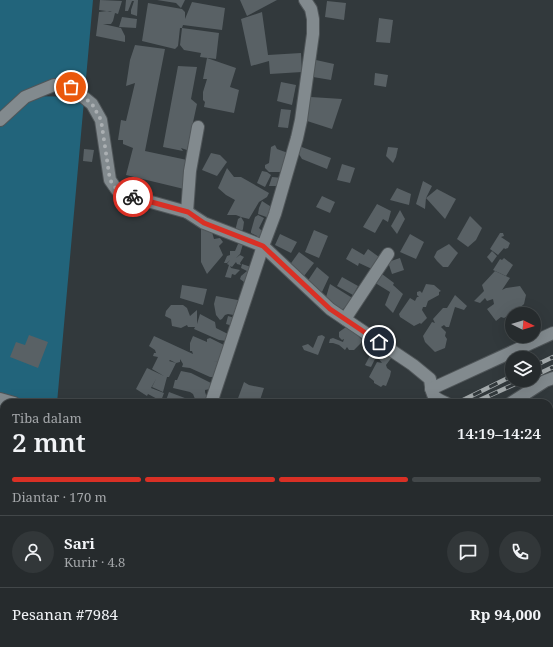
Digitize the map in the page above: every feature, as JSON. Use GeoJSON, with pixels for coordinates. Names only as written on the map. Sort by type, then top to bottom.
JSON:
{"type":"FeatureCollection","features":[{"type":"Feature","properties":{"kind":"street"},"geometry":{"type":"LineString","coordinates":[[211,399],[275,214],[301,120],[313,34],[313,18],[311,9],[305,0]]}},
{"type":"Feature","properties":{"kind":"street"},"geometry":{"type":"LineString","coordinates":[[0,120],[25,97],[54,85],[71,87],[92,104],[101,120],[110,180],[117,190],[126,195],[188,212],[204,223],[263,246],[330,309],[413,365],[430,379],[431,389],[434,398],[436,399]]}},
{"type":"Feature","properties":{"kind":"street"},"geometry":{"type":"LineString","coordinates":[[188,212],[190,171],[198,127]]}},
{"type":"Feature","properties":{"kind":"street"},"geometry":{"type":"LineString","coordinates":[[345,320],[388,254]]}},
{"type":"Feature","properties":{"kind":"street"},"geometry":{"type":"LineString","coordinates":[[431,389],[553,333]]}},
{"type":"Feature","properties":{"kind":"street"},"geometry":{"type":"LineString","coordinates":[[517,399],[545,381],[553,378]]}},
{"type":"Feature","properties":{"kind":"shaded area"},"geometry":{"type":"Polygon","coordinates":[[[0,0],[93,0],[57,399],[0,399],[0,0]],[[71,87],[26,96],[84,97],[71,87]]]}},
{"type":"Feature","properties":{"kind":"building"},"geometry":{"type":"Polygon","coordinates":[[[100,0],[122,1],[118,14],[115,13],[111,24],[103,24],[121,28],[125,36],[125,42],[96,36],[99,12],[107,11],[99,10],[100,0]]]}},
{"type":"Feature","properties":{"kind":"building"},"geometry":{"type":"Polygon","coordinates":[[[126,0],[138,0],[137,16],[131,14],[134,1],[132,1],[128,11],[125,11],[126,0]]]}},
{"type":"Feature","properties":{"kind":"building"},"geometry":{"type":"Polygon","coordinates":[[[157,0],[185,0],[181,8],[176,3],[157,0]]]}},
{"type":"Feature","properties":{"kind":"building"},"geometry":{"type":"Polygon","coordinates":[[[240,0],[277,0],[247,16],[240,0]]]}},
{"type":"Feature","properties":{"kind":"building"},"geometry":{"type":"Polygon","coordinates":[[[327,1],[346,3],[344,20],[325,17],[327,1]]]}},
{"type":"Feature","properties":{"kind":"building"},"geometry":{"type":"Polygon","coordinates":[[[192,2],[225,8],[222,30],[183,25],[182,28],[180,28],[178,46],[175,49],[142,41],[148,3],[182,9],[185,12],[185,19],[192,2]]]}},
{"type":"Feature","properties":{"kind":"building"},"geometry":{"type":"Polygon","coordinates":[[[262,12],[268,55],[301,53],[302,72],[270,74],[269,61],[251,66],[241,19],[262,12]]]}},
{"type":"Feature","properties":{"kind":"building"},"geometry":{"type":"Polygon","coordinates":[[[122,17],[137,19],[136,28],[119,27],[122,17]]]}},
{"type":"Feature","properties":{"kind":"building"},"geometry":{"type":"Polygon","coordinates":[[[379,18],[393,20],[390,43],[376,42],[379,18]]]}},
{"type":"Feature","properties":{"kind":"building"},"geometry":{"type":"Polygon","coordinates":[[[182,28],[219,33],[216,59],[200,57],[201,53],[184,50],[180,45],[182,28]]]}},
{"type":"Feature","properties":{"kind":"building"},"geometry":{"type":"Polygon","coordinates":[[[135,45],[165,49],[145,151],[187,160],[184,189],[126,175],[133,148],[123,144],[123,140],[118,140],[121,120],[126,121],[135,83],[126,86],[130,60],[135,45]]]}},
{"type":"Feature","properties":{"kind":"building"},"geometry":{"type":"Polygon","coordinates":[[[207,58],[236,68],[230,87],[239,90],[234,113],[204,107],[205,102],[203,100],[203,92],[207,79],[203,79],[207,58]]]}},
{"type":"Feature","properties":{"kind":"building"},"geometry":{"type":"Polygon","coordinates":[[[316,60],[334,64],[331,80],[313,77],[316,60]]]}},
{"type":"Feature","properties":{"kind":"building"},"geometry":{"type":"Polygon","coordinates":[[[178,66],[197,67],[191,99],[197,104],[187,150],[181,148],[183,151],[163,147],[178,66]]]}},
{"type":"Feature","properties":{"kind":"building"},"geometry":{"type":"Polygon","coordinates":[[[375,73],[388,75],[386,87],[374,85],[375,73]]]}},
{"type":"Feature","properties":{"kind":"building"},"geometry":{"type":"Polygon","coordinates":[[[281,82],[296,85],[292,105],[277,101],[281,82]]]}},
{"type":"Feature","properties":{"kind":"building"},"geometry":{"type":"Polygon","coordinates":[[[311,97],[342,99],[332,129],[304,120],[311,97]]]}},
{"type":"Feature","properties":{"kind":"building"},"geometry":{"type":"Polygon","coordinates":[[[281,109],[291,110],[288,128],[278,127],[281,109]]]}},
{"type":"Feature","properties":{"kind":"building"},"geometry":{"type":"Polygon","coordinates":[[[275,145],[277,149],[288,153],[285,172],[269,172],[265,168],[265,165],[269,163],[271,147],[275,145]]]}},
{"type":"Feature","properties":{"kind":"building"},"geometry":{"type":"Polygon","coordinates":[[[299,146],[331,158],[327,169],[302,159],[297,151],[299,146]]]}},
{"type":"Feature","properties":{"kind":"building"},"geometry":{"type":"Polygon","coordinates":[[[388,147],[398,148],[393,163],[386,156],[388,147]]]}},
{"type":"Feature","properties":{"kind":"building"},"geometry":{"type":"Polygon","coordinates":[[[84,149],[94,150],[92,162],[83,161],[84,149]]]}},
{"type":"Feature","properties":{"kind":"building"},"geometry":{"type":"Polygon","coordinates":[[[211,153],[220,155],[227,162],[217,176],[202,170],[211,153]]]}},
{"type":"Feature","properties":{"kind":"building"},"geometry":{"type":"Polygon","coordinates":[[[342,164],[355,168],[350,183],[337,180],[342,164]]]}},
{"type":"Feature","properties":{"kind":"building"},"geometry":{"type":"Polygon","coordinates":[[[227,168],[234,177],[241,177],[269,193],[267,197],[259,202],[249,219],[236,215],[227,215],[235,200],[218,188],[227,168]]]}},
{"type":"Feature","properties":{"kind":"building"},"geometry":{"type":"Polygon","coordinates":[[[262,171],[271,175],[265,187],[257,183],[262,171]]]}},
{"type":"Feature","properties":{"kind":"building"},"geometry":{"type":"Polygon","coordinates":[[[272,177],[283,178],[281,186],[269,186],[272,177]]]}},
{"type":"Feature","properties":{"kind":"building"},"geometry":{"type":"Polygon","coordinates":[[[423,181],[432,186],[426,198],[425,209],[416,204],[423,181]]]}},
{"type":"Feature","properties":{"kind":"building"},"geometry":{"type":"Polygon","coordinates":[[[397,188],[411,194],[409,205],[390,200],[397,188]]]}},
{"type":"Feature","properties":{"kind":"building"},"geometry":{"type":"Polygon","coordinates":[[[437,189],[456,199],[445,219],[426,198],[437,189]]]}},
{"type":"Feature","properties":{"kind":"building"},"geometry":{"type":"Polygon","coordinates":[[[322,196],[335,202],[330,213],[316,207],[322,196]]]}},
{"type":"Feature","properties":{"kind":"building"},"geometry":{"type":"Polygon","coordinates":[[[262,201],[273,208],[272,219],[258,214],[262,201]]]}},
{"type":"Feature","properties":{"kind":"building"},"geometry":{"type":"Polygon","coordinates":[[[377,204],[391,211],[388,222],[383,219],[375,233],[363,227],[377,204]]]}},
{"type":"Feature","properties":{"kind":"building"},"geometry":{"type":"Polygon","coordinates":[[[400,210],[405,219],[397,234],[391,226],[400,210]]]}},
{"type":"Feature","properties":{"kind":"building"},"geometry":{"type":"Polygon","coordinates":[[[258,215],[264,218],[259,228],[263,232],[257,243],[257,236],[251,233],[251,231],[255,217],[258,215]]]}},
{"type":"Feature","properties":{"kind":"building"},"geometry":{"type":"Polygon","coordinates":[[[470,216],[482,228],[476,240],[468,247],[457,239],[470,216]]]}},
{"type":"Feature","properties":{"kind":"building"},"geometry":{"type":"Polygon","coordinates":[[[241,217],[244,222],[241,233],[235,231],[238,219],[241,217]]]}},
{"type":"Feature","properties":{"kind":"building"},"geometry":{"type":"Polygon","coordinates":[[[201,228],[212,232],[214,239],[220,238],[223,242],[219,246],[223,255],[207,274],[201,262],[201,228]]]}},
{"type":"Feature","properties":{"kind":"building"},"geometry":{"type":"Polygon","coordinates":[[[314,230],[328,236],[319,258],[305,252],[314,230]]]}},
{"type":"Feature","properties":{"kind":"building"},"geometry":{"type":"Polygon","coordinates":[[[500,233],[503,233],[504,236],[501,237],[510,243],[508,248],[504,248],[498,255],[490,249],[500,233]]]}},
{"type":"Feature","properties":{"kind":"building"},"geometry":{"type":"Polygon","coordinates":[[[280,234],[297,242],[291,253],[275,245],[280,234]]]}},
{"type":"Feature","properties":{"kind":"building"},"geometry":{"type":"Polygon","coordinates":[[[410,234],[424,242],[416,259],[400,252],[410,234]]]}},
{"type":"Feature","properties":{"kind":"building"},"geometry":{"type":"Polygon","coordinates":[[[242,243],[240,254],[236,258],[240,255],[244,257],[240,263],[241,265],[237,264],[236,262],[232,267],[230,266],[231,268],[240,270],[235,275],[232,274],[231,278],[225,277],[229,265],[227,264],[230,260],[227,263],[224,263],[227,256],[230,255],[230,251],[235,251],[238,244],[242,243]]]}},
{"type":"Feature","properties":{"kind":"building"},"geometry":{"type":"Polygon","coordinates":[[[449,244],[458,253],[448,267],[443,267],[434,257],[437,251],[449,244]]]}},
{"type":"Feature","properties":{"kind":"building"},"geometry":{"type":"Polygon","coordinates":[[[352,248],[364,255],[368,249],[379,257],[372,269],[359,263],[358,266],[346,259],[352,248]]]}},
{"type":"Feature","properties":{"kind":"building"},"geometry":{"type":"Polygon","coordinates":[[[492,251],[497,256],[492,263],[487,257],[492,251]]]}},
{"type":"Feature","properties":{"kind":"building"},"geometry":{"type":"Polygon","coordinates":[[[299,252],[314,263],[304,276],[289,266],[299,252]]]}},
{"type":"Feature","properties":{"kind":"building"},"geometry":{"type":"Polygon","coordinates":[[[400,258],[404,270],[392,274],[388,262],[400,258]]]}},
{"type":"Feature","properties":{"kind":"building"},"geometry":{"type":"Polygon","coordinates":[[[504,258],[513,265],[506,276],[493,270],[500,259],[502,260],[504,258]]]}},
{"type":"Feature","properties":{"kind":"building"},"geometry":{"type":"Polygon","coordinates":[[[242,264],[251,267],[248,278],[244,282],[240,279],[241,276],[247,271],[241,268],[242,264]]]}},
{"type":"Feature","properties":{"kind":"building"},"geometry":{"type":"Polygon","coordinates":[[[317,267],[329,277],[322,292],[307,282],[317,267]]]}},
{"type":"Feature","properties":{"kind":"building"},"geometry":{"type":"Polygon","coordinates":[[[378,271],[394,283],[393,285],[403,294],[393,313],[385,305],[392,287],[390,292],[372,281],[378,271]]]}},
{"type":"Feature","properties":{"kind":"building"},"geometry":{"type":"Polygon","coordinates":[[[495,271],[510,278],[502,290],[520,286],[526,295],[524,304],[521,307],[505,307],[505,317],[501,317],[496,321],[487,309],[494,304],[493,299],[487,301],[485,298],[480,303],[474,301],[484,291],[482,285],[495,271]]]}},
{"type":"Feature","properties":{"kind":"building"},"geometry":{"type":"Polygon","coordinates":[[[342,277],[358,286],[353,295],[337,286],[342,277]]]}},
{"type":"Feature","properties":{"kind":"building"},"geometry":{"type":"Polygon","coordinates":[[[330,284],[354,299],[340,312],[326,297],[330,284]]]}},
{"type":"Feature","properties":{"kind":"building"},"geometry":{"type":"Polygon","coordinates":[[[426,284],[434,285],[441,291],[439,292],[439,295],[428,301],[426,307],[423,307],[422,310],[427,318],[421,324],[420,323],[414,326],[400,317],[399,314],[410,298],[415,301],[417,297],[419,297],[417,292],[420,291],[422,293],[426,284]]]}},
{"type":"Feature","properties":{"kind":"building"},"geometry":{"type":"Polygon","coordinates":[[[182,285],[207,289],[203,305],[180,298],[182,285]]]}},
{"type":"Feature","properties":{"kind":"building"},"geometry":{"type":"Polygon","coordinates":[[[455,295],[467,306],[464,310],[455,307],[449,327],[444,325],[441,327],[446,332],[445,336],[447,339],[445,348],[435,352],[425,342],[423,336],[432,322],[435,323],[433,319],[443,308],[447,308],[455,295]]]}},
{"type":"Feature","properties":{"kind":"building"},"geometry":{"type":"Polygon","coordinates":[[[216,296],[243,301],[239,316],[228,314],[220,320],[216,315],[214,304],[216,296]]]}},
{"type":"Feature","properties":{"kind":"building"},"geometry":{"type":"Polygon","coordinates":[[[171,305],[183,305],[187,308],[190,316],[197,310],[197,324],[200,314],[215,322],[216,328],[230,335],[227,341],[219,340],[194,329],[195,327],[188,327],[187,325],[181,328],[172,326],[171,319],[165,316],[166,311],[171,305]]]}},
{"type":"Feature","properties":{"kind":"building"},"geometry":{"type":"Polygon","coordinates":[[[228,316],[235,318],[233,326],[226,324],[228,316]]]}},
{"type":"Feature","properties":{"kind":"building"},"geometry":{"type":"Polygon","coordinates":[[[349,325],[362,340],[354,350],[349,350],[347,347],[345,350],[339,345],[329,343],[330,339],[333,338],[343,342],[344,339],[342,340],[339,337],[339,332],[349,325]]]}},
{"type":"Feature","properties":{"kind":"building"},"geometry":{"type":"Polygon","coordinates":[[[29,335],[48,342],[38,368],[10,357],[16,342],[25,345],[29,335]]]}},
{"type":"Feature","properties":{"kind":"building"},"geometry":{"type":"Polygon","coordinates":[[[322,335],[325,337],[318,355],[304,350],[302,346],[308,344],[313,348],[318,336],[322,335]]]}},
{"type":"Feature","properties":{"kind":"building"},"geometry":{"type":"Polygon","coordinates":[[[154,336],[193,354],[192,351],[190,351],[190,343],[193,336],[207,342],[207,339],[210,338],[224,345],[221,362],[211,361],[220,362],[214,377],[210,377],[190,368],[182,367],[183,364],[180,359],[180,362],[176,363],[169,377],[167,377],[163,392],[152,387],[156,379],[151,388],[164,393],[162,399],[157,399],[148,394],[147,396],[136,389],[147,368],[164,376],[152,369],[158,357],[153,356],[154,353],[156,353],[155,350],[149,346],[154,336]]]}},
{"type":"Feature","properties":{"kind":"building"},"geometry":{"type":"Polygon","coordinates":[[[376,344],[381,347],[371,367],[367,366],[365,365],[376,344]]]}},
{"type":"Feature","properties":{"kind":"building"},"geometry":{"type":"Polygon","coordinates":[[[383,354],[387,354],[392,357],[386,365],[391,371],[390,376],[386,386],[383,385],[381,387],[374,383],[374,381],[369,377],[377,362],[382,363],[379,359],[383,354]]]}},
{"type":"Feature","properties":{"kind":"building"},"geometry":{"type":"Polygon","coordinates":[[[181,371],[191,373],[211,383],[210,389],[205,390],[206,395],[208,395],[207,399],[195,399],[193,394],[190,392],[173,388],[175,380],[177,380],[181,371]]]}},
{"type":"Feature","properties":{"kind":"building"},"geometry":{"type":"Polygon","coordinates":[[[244,382],[249,385],[264,388],[260,399],[238,399],[244,382]]]}},
{"type":"Feature","properties":{"kind":"building"},"geometry":{"type":"Polygon","coordinates":[[[169,392],[187,399],[166,399],[169,392]]]}},
{"type":"Feature","properties":{"kind":"railway"},"geometry":{"type":"LineString","coordinates":[[541,363],[553,357]]}},
{"type":"Feature","properties":{"kind":"railway"},"geometry":{"type":"LineString","coordinates":[[541,373],[553,367]]}},
{"type":"Feature","properties":{"kind":"railway"},"geometry":{"type":"LineString","coordinates":[[465,399],[505,379]]}},
{"type":"Feature","properties":{"kind":"railway"},"geometry":{"type":"LineString","coordinates":[[482,399],[508,387]]}},
{"type":"Feature","properties":{"kind":"way so far"},"geometry":{"type":"LineString","coordinates":[[71,87],[92,104],[101,120],[110,180],[117,190],[133,197]]}},
{"type":"Feature","properties":{"kind":"route"},"geometry":{"type":"LineString","coordinates":[[133,197],[188,212],[204,223],[263,246],[330,309],[379,342]]}}]}
